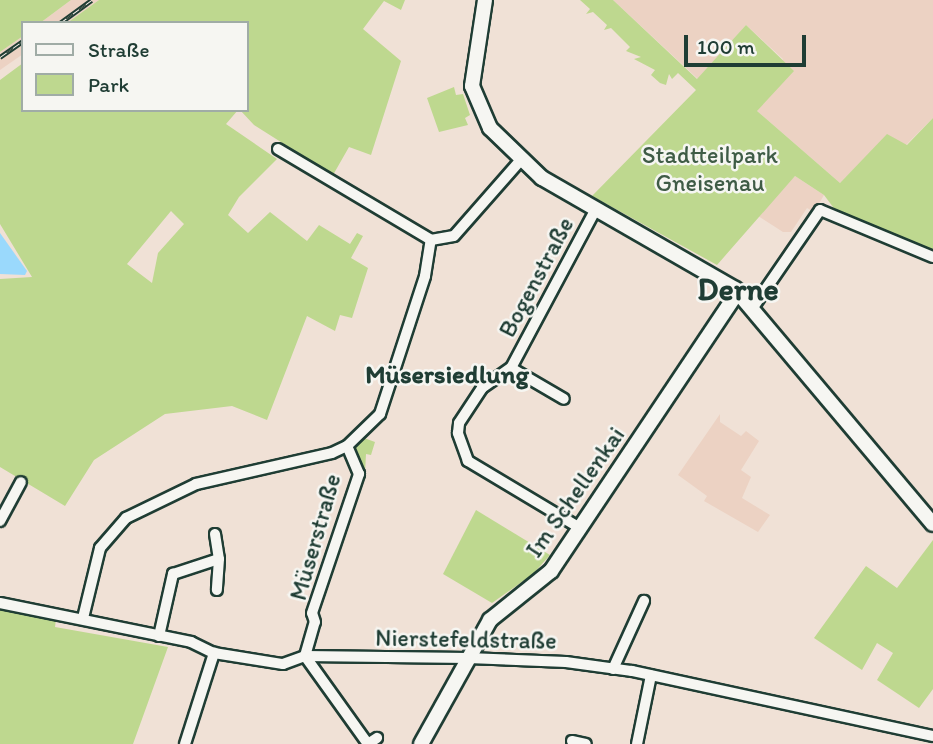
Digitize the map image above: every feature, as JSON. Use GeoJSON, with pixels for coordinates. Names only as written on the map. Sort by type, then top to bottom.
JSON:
{"type":"FeatureCollection","features":[{"type":"Feature","properties":{"kind":"main road"},"geometry":{"type":"LineString","coordinates":[[485,0],[472,70],[475,100],[490,128],[520,161],[738,292],[933,524]]}},
{"type":"Feature","properties":{"kind":"main road","name":"Im Schellenkai"},"geometry":{"type":"LineString","coordinates":[[421,744],[490,620],[551,571],[738,292]]}},
{"type":"Feature","properties":{"kind":"street"},"geometry":{"type":"LineString","coordinates":[[278,149],[431,240],[454,236],[520,161]]}},
{"type":"Feature","properties":{"kind":"street","name":"Bogenstraße"},"geometry":{"type":"LineString","coordinates":[[580,528],[468,461],[460,447],[459,423],[482,388],[510,368],[596,209]]}},
{"type":"Feature","properties":{"kind":"street"},"geometry":{"type":"LineString","coordinates":[[752,309],[820,210],[933,257]]}},
{"type":"Feature","properties":{"kind":"street","name":"Müserstraße"},"geometry":{"type":"LineString","coordinates":[[305,656],[315,622],[313,613],[359,474],[347,446],[380,414],[425,276],[431,240]]}},
{"type":"Feature","properties":{"kind":"street"},"geometry":{"type":"LineString","coordinates":[[510,368],[564,399]]}},
{"type":"Feature","properties":{"kind":"street"},"geometry":{"type":"LineString","coordinates":[[83,618],[100,548],[126,518],[196,484],[332,453],[347,446]]}},
{"type":"Feature","properties":{"kind":"street"},"geometry":{"type":"LineString","coordinates":[[0,521],[21,482]]}},
{"type":"Feature","properties":{"kind":"street"},"geometry":{"type":"LineString","coordinates":[[215,534],[219,559],[217,590]]}},
{"type":"Feature","properties":{"kind":"street"},"geometry":{"type":"LineString","coordinates":[[159,636],[173,574],[219,559]]}},
{"type":"Feature","properties":{"kind":"street"},"geometry":{"type":"LineString","coordinates":[[613,669],[644,601]]}},
{"type":"Feature","properties":{"kind":"street","name":"Nierstefeldstraße"},"geometry":{"type":"LineString","coordinates":[[0,603],[83,618],[205,646],[214,653],[283,664],[305,656],[468,658],[613,669],[933,736]]}},
{"type":"Feature","properties":{"kind":"street"},"geometry":{"type":"LineString","coordinates":[[185,744],[214,653]]}},
{"type":"Feature","properties":{"kind":"street"},"geometry":{"type":"LineString","coordinates":[[305,656],[371,742]]}},
{"type":"Feature","properties":{"kind":"street"},"geometry":{"type":"LineString","coordinates":[[637,744],[651,675]]}},
{"type":"Feature","properties":{"kind":"street"},"geometry":{"type":"LineString","coordinates":[[572,741],[586,744]]}},
{"type":"Feature","properties":{"kind":"shaded area"},"geometry":{"type":"Polygon","coordinates":[[[71,0],[99,0],[70,21],[43,21],[71,0]]]}},
{"type":"Feature","properties":{"kind":"shaded area"},"geometry":{"type":"Polygon","coordinates":[[[613,0],[933,0],[933,118],[906,145],[887,135],[840,183],[757,111],[783,59],[746,25],[698,79],[613,0]]]}},
{"type":"Feature","properties":{"kind":"shaded area"},"geometry":{"type":"Polygon","coordinates":[[[21,37],[21,55],[0,70],[0,52],[21,37]]]}},
{"type":"Feature","properties":{"kind":"shaded area"},"geometry":{"type":"Polygon","coordinates":[[[795,176],[824,195],[814,212],[807,208],[791,232],[783,232],[758,216],[795,176]]]}},
{"type":"Feature","properties":{"kind":"shaded area"},"geometry":{"type":"Polygon","coordinates":[[[720,414],[720,422],[741,436],[746,431],[759,441],[741,470],[751,477],[742,498],[770,515],[758,532],[704,501],[707,496],[678,475],[720,414]]]}},
{"type":"Feature","properties":{"kind":"green space"},"geometry":{"type":"Polygon","coordinates":[[[0,0],[71,0],[43,21],[21,21],[21,37],[0,52],[0,0]]]}},
{"type":"Feature","properties":{"kind":"green space"},"geometry":{"type":"Polygon","coordinates":[[[99,0],[405,0],[401,10],[384,1],[363,29],[401,61],[371,155],[349,147],[333,175],[254,125],[242,112],[248,112],[248,21],[70,21],[99,0]]]}},
{"type":"Feature","properties":{"kind":"green space","name":"Stadtteilpark Gneisenau"},"geometry":{"type":"Polygon","coordinates":[[[580,0],[613,0],[697,79],[746,25],[794,71],[757,111],[840,183],[887,134],[907,145],[933,118],[933,252],[836,211],[824,195],[795,176],[717,265],[592,196],[696,90],[678,73],[672,79],[669,74],[666,85],[660,83],[651,75],[655,70],[634,59],[641,57],[626,51],[630,47],[611,28],[604,30],[607,25],[593,12],[586,14],[590,9],[580,0]]]}},
{"type":"Feature","properties":{"kind":"green space"},"geometry":{"type":"Polygon","coordinates":[[[21,64],[21,112],[236,112],[226,124],[277,159],[239,197],[228,215],[248,233],[270,212],[307,241],[319,225],[350,244],[357,233],[363,236],[351,258],[368,268],[352,318],[340,315],[335,331],[307,316],[267,420],[232,406],[165,414],[94,460],[65,506],[0,467],[0,279],[32,277],[0,224],[0,80],[21,64]],[[171,211],[127,264],[152,283],[158,253],[184,224],[171,211]]]}},
{"type":"Feature","properties":{"kind":"green space"},"geometry":{"type":"Polygon","coordinates":[[[454,87],[456,95],[463,94],[470,115],[465,118],[468,125],[439,132],[427,98],[454,87]]]}},
{"type":"Feature","properties":{"kind":"green space"},"geometry":{"type":"Polygon","coordinates":[[[364,438],[375,442],[371,455],[366,454],[365,473],[352,452],[364,438]]]}},
{"type":"Feature","properties":{"kind":"green space"},"geometry":{"type":"Polygon","coordinates":[[[476,510],[550,555],[533,574],[492,603],[443,574],[476,510]]]}},
{"type":"Feature","properties":{"kind":"green space"},"geometry":{"type":"Polygon","coordinates":[[[933,540],[933,689],[919,708],[877,680],[893,653],[877,643],[862,670],[814,638],[866,566],[897,588],[933,540]]]}},
{"type":"Feature","properties":{"kind":"green space"},"geometry":{"type":"Polygon","coordinates":[[[0,608],[56,619],[55,627],[168,647],[133,744],[0,744],[0,608]]]}},
{"type":"Feature","properties":{"kind":"water"},"geometry":{"type":"Polygon","coordinates":[[[0,233],[27,271],[25,275],[0,274],[0,233]]]}},
{"type":"Feature","properties":{"kind":"railway"},"geometry":{"type":"LineString","coordinates":[[63,21],[92,0]]}},
{"type":"Feature","properties":{"kind":"railway"},"geometry":{"type":"LineString","coordinates":[[0,57],[21,42]]}},
{"type":"Feature","properties":{"kind":"district","name":"Derne"},"geometry":{"type":"Point","coordinates":[738,289]}},
{"type":"Feature","properties":{"kind":"district","name":"Müsersiedlung"},"geometry":{"type":"Point","coordinates":[447,375]}}]}
